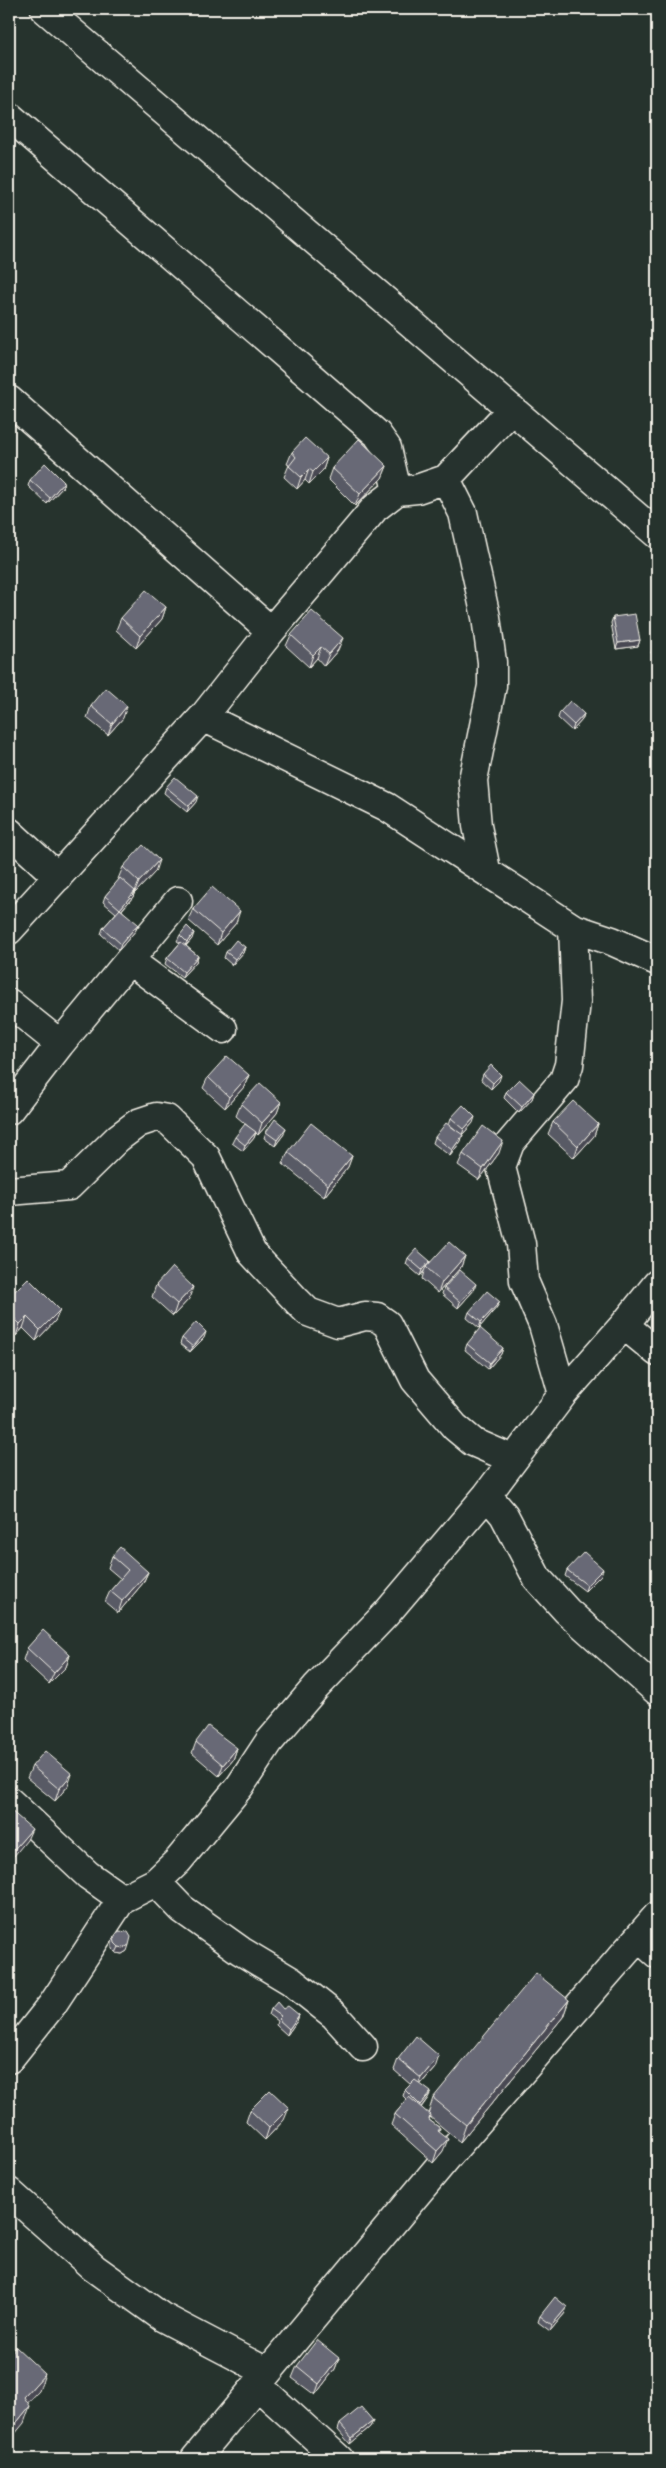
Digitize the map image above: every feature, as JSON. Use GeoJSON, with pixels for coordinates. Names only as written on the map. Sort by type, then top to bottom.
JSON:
{"type":"FeatureCollection","features":[{"type":"Feature","properties":{"kind":"street"},"geometry":{"type":"LineString","coordinates":[[45,9],[657,534]]}},
{"type":"Feature","properties":{"kind":"street"},"geometry":{"type":"LineString","coordinates":[[9,116],[377,434],[387,448],[397,491]]}},
{"type":"Feature","properties":{"kind":"street"},"geometry":{"type":"LineString","coordinates":[[9,400],[271,631]]}},
{"type":"Feature","properties":{"kind":"street"},"geometry":{"type":"LineString","coordinates":[[9,930],[203,717],[271,631],[375,508],[397,491],[418,489],[446,479],[512,409]]}},
{"type":"Feature","properties":{"kind":"street"},"geometry":{"type":"LineString","coordinates":[[446,479],[463,513],[486,617],[492,662],[492,686],[473,780],[477,826],[486,870]]}},
{"type":"Feature","properties":{"kind":"street"},"geometry":{"type":"LineString","coordinates":[[203,717],[388,807],[486,870],[510,889],[573,928],[612,941],[657,961]]}},
{"type":"Feature","properties":{"kind":"street"},"geometry":{"type":"LineString","coordinates":[[9,832],[58,877]]}},
{"type":"Feature","properties":{"kind":"street"},"geometry":{"type":"LineString","coordinates":[[9,1110],[60,1044],[178,901]]}},
{"type":"Feature","properties":{"kind":"street"},"geometry":{"type":"LineString","coordinates":[[563,1394],[543,1325],[524,1281],[521,1244],[501,1167],[510,1143],[564,1080],[569,1065],[576,1001],[573,928]]}},
{"type":"Feature","properties":{"kind":"street"},"geometry":{"type":"LineString","coordinates":[[130,961],[223,1029]]}},
{"type":"Feature","properties":{"kind":"street"},"geometry":{"type":"LineString","coordinates":[[9,1003],[60,1044]]}},
{"type":"Feature","properties":{"kind":"street"},"geometry":{"type":"LineString","coordinates":[[9,1191],[69,1186],[118,1138],[138,1123],[156,1117],[167,1119],[206,1157],[252,1253],[308,1312],[338,1323],[364,1316],[376,1317],[387,1324],[415,1380],[454,1428],[473,1442],[512,1460]]}},
{"type":"Feature","properties":{"kind":"street"},"geometry":{"type":"LineString","coordinates":[[9,2059],[52,2006],[122,1899],[156,1882],[178,1861],[240,1786],[269,1742],[309,1695],[386,1614],[487,1495],[563,1394],[624,1325],[657,1284]]}},
{"type":"Feature","properties":{"kind":"street"},"geometry":{"type":"LineString","coordinates":[[624,1325],[657,1352]]}},
{"type":"Feature","properties":{"kind":"street"},"geometry":{"type":"LineString","coordinates":[[487,1495],[504,1515],[537,1578],[567,1610],[657,1691]]}},
{"type":"Feature","properties":{"kind":"street"},"geometry":{"type":"LineString","coordinates":[[9,1801],[88,1875],[122,1899]]}},
{"type":"Feature","properties":{"kind":"street"},"geometry":{"type":"LineString","coordinates":[[156,1882],[182,1909],[241,1951],[298,1987],[334,2016],[363,2047]]}},
{"type":"Feature","properties":{"kind":"street"},"geometry":{"type":"LineString","coordinates":[[195,2459],[449,2155],[648,1946],[657,1916]]}},
{"type":"Feature","properties":{"kind":"street"},"geometry":{"type":"LineString","coordinates":[[9,2192],[94,2268],[162,2318],[262,2378],[339,2459]]}},
{"type":"Feature","properties":{"kind":"building"},"geometry":{"type":"Polygon","coordinates":[[[305,438],[327,458],[313,472],[309,469],[301,477],[289,466],[296,457],[292,452],[305,438]]]}},
{"type":"Feature","properties":{"kind":"building"},"geometry":{"type":"Polygon","coordinates":[[[359,439],[387,466],[360,494],[332,468],[359,439]]]}},
{"type":"Feature","properties":{"kind":"building"},"geometry":{"type":"Polygon","coordinates":[[[45,463],[64,482],[50,498],[30,480],[45,463]]]}},
{"type":"Feature","properties":{"kind":"building"},"geometry":{"type":"Polygon","coordinates":[[[146,590],[166,607],[140,636],[121,618],[146,590]]]}},
{"type":"Feature","properties":{"kind":"building"},"geometry":{"type":"Polygon","coordinates":[[[312,611],[343,638],[329,654],[321,647],[313,655],[291,635],[312,611]]]}},
{"type":"Feature","properties":{"kind":"building"},"geometry":{"type":"Polygon","coordinates":[[[635,614],[640,640],[618,643],[613,617],[635,614]]]}},
{"type":"Feature","properties":{"kind":"building"},"geometry":{"type":"Polygon","coordinates":[[[657,642],[657,651],[653,647],[657,642]]]}},
{"type":"Feature","properties":{"kind":"building"},"geometry":{"type":"Polygon","coordinates":[[[106,688],[127,706],[112,724],[91,706],[106,688]]]}},
{"type":"Feature","properties":{"kind":"building"},"geometry":{"type":"Polygon","coordinates":[[[570,701],[584,714],[574,725],[560,712],[570,701]]]}},
{"type":"Feature","properties":{"kind":"building"},"geometry":{"type":"Polygon","coordinates":[[[175,777],[198,796],[189,806],[166,787],[175,777]]]}},
{"type":"Feature","properties":{"kind":"building"},"geometry":{"type":"Polygon","coordinates":[[[143,845],[159,860],[139,882],[123,867],[143,845]]]}},
{"type":"Feature","properties":{"kind":"building"},"geometry":{"type":"Polygon","coordinates":[[[120,878],[135,891],[120,909],[105,896],[120,878]]]}},
{"type":"Feature","properties":{"kind":"building"},"geometry":{"type":"Polygon","coordinates":[[[212,887],[240,911],[221,933],[193,909],[212,887]]]}},
{"type":"Feature","properties":{"kind":"building"},"geometry":{"type":"Polygon","coordinates":[[[120,909],[138,924],[121,944],[103,928],[120,909]]]}},
{"type":"Feature","properties":{"kind":"building"},"geometry":{"type":"Polygon","coordinates":[[[187,926],[194,933],[187,942],[180,935],[187,926]]]}},
{"type":"Feature","properties":{"kind":"building"},"geometry":{"type":"Polygon","coordinates":[[[236,940],[245,947],[235,959],[226,952],[236,940]]]}},
{"type":"Feature","properties":{"kind":"building"},"geometry":{"type":"Polygon","coordinates":[[[181,942],[198,956],[184,972],[167,958],[181,942]]]}},
{"type":"Feature","properties":{"kind":"building"},"geometry":{"type":"Polygon","coordinates":[[[227,1056],[249,1075],[229,1097],[208,1077],[227,1056]]]}},
{"type":"Feature","properties":{"kind":"building"},"geometry":{"type":"Polygon","coordinates":[[[491,1065],[501,1075],[493,1083],[483,1074],[491,1065]]]}},
{"type":"Feature","properties":{"kind":"building"},"geometry":{"type":"Polygon","coordinates":[[[519,1079],[534,1093],[522,1107],[506,1092],[519,1079]]]}},
{"type":"Feature","properties":{"kind":"building"},"geometry":{"type":"Polygon","coordinates":[[[260,1083],[281,1102],[262,1123],[241,1104],[260,1083]]]}},
{"type":"Feature","properties":{"kind":"building"},"geometry":{"type":"Polygon","coordinates":[[[573,1101],[598,1124],[578,1146],[553,1122],[573,1101]]]}},
{"type":"Feature","properties":{"kind":"building"},"geometry":{"type":"Polygon","coordinates":[[[463,1105],[475,1117],[464,1129],[451,1118],[463,1105]]]}},
{"type":"Feature","properties":{"kind":"building"},"geometry":{"type":"Polygon","coordinates":[[[275,1119],[286,1128],[277,1140],[266,1132],[275,1119]]]}},
{"type":"Feature","properties":{"kind":"building"},"geometry":{"type":"Polygon","coordinates":[[[311,1123],[352,1156],[328,1185],[288,1152],[311,1123]]]}},
{"type":"Feature","properties":{"kind":"building"},"geometry":{"type":"Polygon","coordinates":[[[446,1123],[463,1135],[452,1150],[435,1137],[446,1123]]]}},
{"type":"Feature","properties":{"kind":"building"},"geometry":{"type":"Polygon","coordinates":[[[245,1124],[256,1132],[245,1145],[235,1137],[245,1124]]]}},
{"type":"Feature","properties":{"kind":"building"},"geometry":{"type":"Polygon","coordinates":[[[483,1126],[503,1141],[483,1169],[463,1154],[483,1126]]]}},
{"type":"Feature","properties":{"kind":"building"},"geometry":{"type":"Polygon","coordinates":[[[449,1242],[465,1256],[442,1282],[426,1267],[449,1242]]]}},
{"type":"Feature","properties":{"kind":"building"},"geometry":{"type":"Polygon","coordinates":[[[416,1249],[430,1261],[422,1270],[408,1258],[416,1249]]]}},
{"type":"Feature","properties":{"kind":"building"},"geometry":{"type":"Polygon","coordinates":[[[172,1267],[193,1287],[177,1304],[156,1285],[172,1267]]]}},
{"type":"Feature","properties":{"kind":"building"},"geometry":{"type":"Polygon","coordinates":[[[460,1270],[476,1284],[460,1302],[444,1288],[460,1270]]]}},
{"type":"Feature","properties":{"kind":"building"},"geometry":{"type":"Polygon","coordinates":[[[28,1278],[60,1310],[40,1330],[27,1317],[20,1324],[9,1313],[9,1310],[15,1304],[9,1297],[28,1278]]]}},
{"type":"Feature","properties":{"kind":"building"},"geometry":{"type":"Polygon","coordinates":[[[487,1291],[500,1302],[481,1322],[469,1312],[487,1291]]]}},
{"type":"Feature","properties":{"kind":"building"},"geometry":{"type":"Polygon","coordinates":[[[196,1322],[206,1332],[193,1347],[182,1338],[196,1322]]]}},
{"type":"Feature","properties":{"kind":"building"},"geometry":{"type":"Polygon","coordinates":[[[480,1328],[503,1348],[490,1363],[467,1344],[480,1328]]]}},
{"type":"Feature","properties":{"kind":"building"},"geometry":{"type":"Polygon","coordinates":[[[120,1547],[148,1572],[122,1601],[110,1591],[128,1570],[112,1556],[120,1547]]]}},
{"type":"Feature","properties":{"kind":"building"},"geometry":{"type":"Polygon","coordinates":[[[584,1552],[603,1569],[587,1585],[567,1570],[584,1552]]]}},
{"type":"Feature","properties":{"kind":"building"},"geometry":{"type":"Polygon","coordinates":[[[43,1630],[70,1655],[54,1673],[27,1648],[43,1630]]]}},
{"type":"Feature","properties":{"kind":"building"},"geometry":{"type":"Polygon","coordinates":[[[208,1726],[237,1748],[223,1765],[196,1742],[208,1726]]]}},
{"type":"Feature","properties":{"kind":"building"},"geometry":{"type":"Polygon","coordinates":[[[45,1751],[72,1774],[59,1789],[32,1766],[45,1751]]]}},
{"type":"Feature","properties":{"kind":"building"},"geometry":{"type":"Polygon","coordinates":[[[9,1809],[32,1829],[9,1855],[9,1809]]]}},
{"type":"Feature","properties":{"kind":"building"},"geometry":{"type":"Polygon","coordinates":[[[119,1931],[128,1932],[131,1937],[129,1945],[124,1948],[119,1947],[115,1943],[114,1937],[119,1931]]]}},
{"type":"Feature","properties":{"kind":"building"},"geometry":{"type":"Polygon","coordinates":[[[536,1973],[569,2000],[466,2125],[433,2098],[536,1973]]]}},
{"type":"Feature","properties":{"kind":"building"},"geometry":{"type":"Polygon","coordinates":[[[277,2002],[283,2009],[288,2006],[299,2015],[289,2029],[278,2019],[281,2016],[271,2009],[277,2002]]]}},
{"type":"Feature","properties":{"kind":"building"},"geometry":{"type":"Polygon","coordinates":[[[416,2036],[439,2056],[421,2078],[398,2059],[416,2036]]]}},
{"type":"Feature","properties":{"kind":"building"},"geometry":{"type":"Polygon","coordinates":[[[415,2080],[431,2092],[420,2105],[405,2090],[415,2080]]]}},
{"type":"Feature","properties":{"kind":"building"},"geometry":{"type":"Polygon","coordinates":[[[270,2090],[289,2108],[269,2128],[250,2110],[270,2090]]]}},
{"type":"Feature","properties":{"kind":"building"},"geometry":{"type":"Polygon","coordinates":[[[409,2097],[430,2115],[429,2120],[440,2128],[438,2131],[448,2139],[437,2151],[395,2114],[409,2097]]]}},
{"type":"Feature","properties":{"kind":"building"},"geometry":{"type":"Polygon","coordinates":[[[555,2297],[567,2307],[552,2325],[540,2316],[555,2297]]]}},
{"type":"Feature","properties":{"kind":"building"},"geometry":{"type":"Polygon","coordinates":[[[317,2340],[339,2358],[319,2384],[297,2366],[317,2340]]]}},
{"type":"Feature","properties":{"kind":"building"},"geometry":{"type":"Polygon","coordinates":[[[16,2347],[45,2374],[24,2397],[30,2406],[9,2432],[9,2355],[16,2347]]]}},
{"type":"Feature","properties":{"kind":"building"},"geometry":{"type":"Polygon","coordinates":[[[361,2407],[373,2421],[352,2438],[340,2424],[361,2407]]]}}]}
